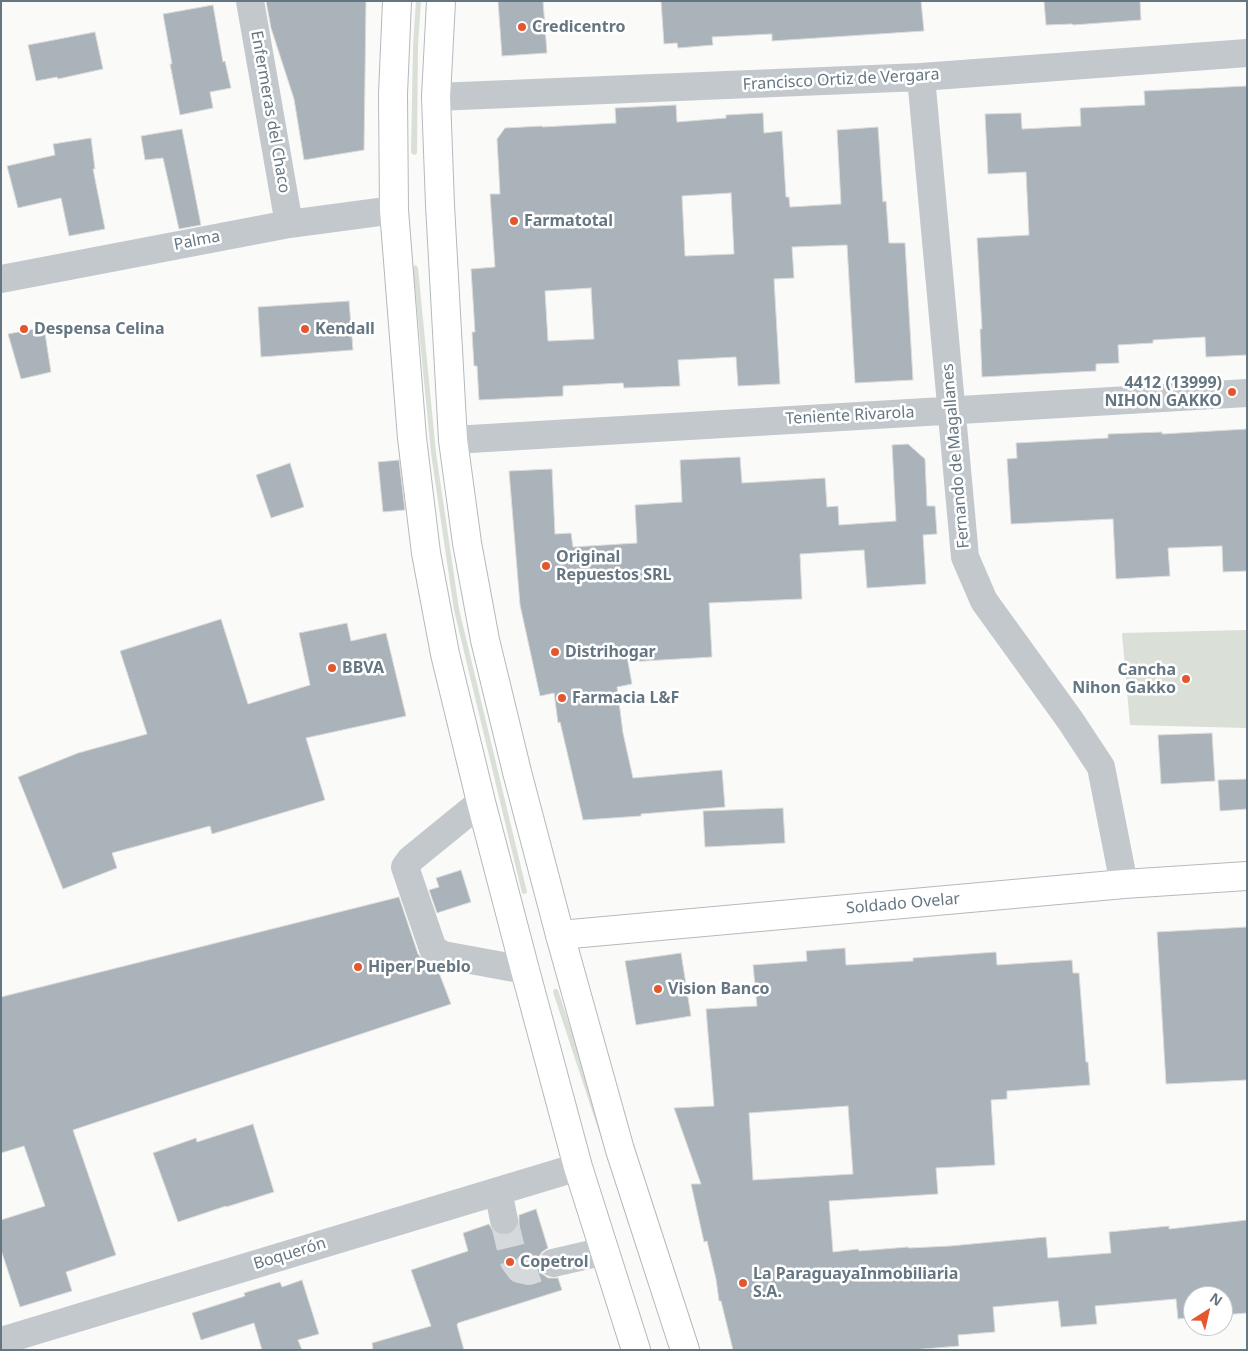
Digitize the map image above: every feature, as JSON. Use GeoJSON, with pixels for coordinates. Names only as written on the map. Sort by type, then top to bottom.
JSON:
{"type":"FeatureCollection","features":[{"type":"Feature","properties":{"kind":"main road"},"geometry":{"type":"LineString","coordinates":[[398,1],[393,94],[394,210],[412,438],[426,553],[446,654],[481,802],[517,940],[578,1167],[636,1350]]}},
{"type":"Feature","properties":{"kind":"main road"},"geometry":{"type":"LineString","coordinates":[[441,1],[436,97],[453,440],[467,543],[486,640],[517,772],[560,935],[620,1150],[685,1350]]}},
{"type":"Feature","properties":{"kind":"main road","name":"Soldado Ovelar"},"geometry":{"type":"LineString","coordinates":[[517,940],[1124,884],[1247,876]]}},
{"type":"Feature","properties":{"kind":"street","name":"Enfermeras del Chaco"},"geometry":{"type":"LineString","coordinates":[[250,1],[289,224]]}},
{"type":"Feature","properties":{"kind":"street","name":"Francisco Ortiz de Vergara"},"geometry":{"type":"LineString","coordinates":[[436,97],[921,76],[1247,52]]}},
{"type":"Feature","properties":{"kind":"street","name":"Fernando de Magallanes"},"geometry":{"type":"LineString","coordinates":[[921,76],[965,557],[984,601],[1070,720],[1101,767],[1124,884]]}},
{"type":"Feature","properties":{"kind":"street","name":"Palma"},"geometry":{"type":"LineString","coordinates":[[1,279],[289,224],[394,210]]}},
{"type":"Feature","properties":{"kind":"street","name":"Teniente Rivarola"},"geometry":{"type":"LineString","coordinates":[[453,440],[1247,393]]}},
{"type":"Feature","properties":{"kind":"street"},"geometry":{"type":"LineString","coordinates":[[481,802],[411,859],[405,867],[433,949],[443,955],[525,970]]}},
{"type":"Feature","properties":{"kind":"street","name":"Boquerón"},"geometry":{"type":"LineString","coordinates":[[1,1341],[578,1167]]}},
{"type":"Feature","properties":{"kind":"street"},"geometry":{"type":"LineString","coordinates":[[498,1191],[504,1220]]}},
{"type":"Feature","properties":{"kind":"street"},"geometry":{"type":"LineString","coordinates":[[553,1263],[604,1251]]}},
{"type":"Feature","properties":{"kind":"shaded area"},"geometry":{"type":"Polygon","coordinates":[[[416,1],[421,1],[418,45],[417,153],[415,155],[411,152],[413,46],[416,1]]]}},
{"type":"Feature","properties":{"kind":"shaded area"},"geometry":{"type":"Polygon","coordinates":[[[416,265],[418,268],[436,453],[459,609],[527,892],[525,894],[522,893],[454,610],[431,453],[413,268],[416,265]]]}},
{"type":"Feature","properties":{"kind":"shaded area","name":"Cancha Nihon Gakko"},"geometry":{"type":"Polygon","coordinates":[[[1247,630],[1247,728],[1130,725],[1122,633],[1247,630]]]}},
{"type":"Feature","properties":{"kind":"shaded area"},"geometry":{"type":"Polygon","coordinates":[[[554,989],[558,990],[676,1350],[671,1350],[553,992],[554,989]]]}},
{"type":"Feature","properties":{"kind":"building"},"geometry":{"type":"Polygon","coordinates":[[[266,1],[366,1],[364,150],[304,160],[294,99],[271,28],[266,1]]]}},
{"type":"Feature","properties":{"kind":"building","name":"Credicentro"},"geometry":{"type":"Polygon","coordinates":[[[498,1],[543,1],[547,53],[502,56],[498,1]]]}},
{"type":"Feature","properties":{"kind":"building"},"geometry":{"type":"Polygon","coordinates":[[[661,1],[921,1],[924,31],[772,41],[772,34],[712,37],[713,45],[678,48],[677,43],[664,44],[661,1]]]}},
{"type":"Feature","properties":{"kind":"building"},"geometry":{"type":"Polygon","coordinates":[[[1044,1],[1140,1],[1141,20],[1046,25],[1044,1]]]}},
{"type":"Feature","properties":{"kind":"building"},"geometry":{"type":"Polygon","coordinates":[[[213,5],[223,62],[225,61],[231,88],[210,92],[213,108],[180,115],[163,14],[213,5]]]}},
{"type":"Feature","properties":{"kind":"building"},"geometry":{"type":"Polygon","coordinates":[[[95,32],[103,69],[58,79],[57,77],[36,81],[28,45],[95,32]]]}},
{"type":"Feature","properties":{"kind":"building"},"geometry":{"type":"Polygon","coordinates":[[[1247,86],[1247,355],[1206,357],[1205,337],[1153,340],[1153,343],[1118,345],[1119,363],[1096,364],[1096,371],[982,377],[980,329],[982,329],[977,238],[1029,235],[1026,172],[988,174],[985,114],[1021,113],[1022,129],[1081,126],[1080,108],[1145,105],[1144,91],[1247,86]]]}},
{"type":"Feature","properties":{"kind":"building"},"geometry":{"type":"Polygon","coordinates":[[[676,105],[677,122],[726,118],[726,115],[763,113],[764,133],[782,131],[786,197],[789,197],[790,207],[841,204],[837,130],[878,127],[883,202],[886,201],[889,243],[905,243],[913,380],[855,383],[847,245],[792,247],[794,278],[774,279],[780,384],[738,386],[736,357],[678,360],[680,386],[624,388],[623,383],[563,386],[563,396],[479,400],[477,366],[474,366],[472,332],[475,332],[471,269],[495,267],[490,194],[500,194],[497,139],[505,128],[616,123],[615,108],[676,105]],[[731,193],[682,196],[685,256],[734,254],[731,193]],[[591,288],[545,291],[548,341],[594,339],[591,288]]]}},
{"type":"Feature","properties":{"kind":"building"},"geometry":{"type":"Polygon","coordinates":[[[182,129],[201,225],[179,229],[163,158],[145,160],[141,136],[182,129]]]}},
{"type":"Feature","properties":{"kind":"building"},"geometry":{"type":"Polygon","coordinates":[[[91,138],[95,169],[93,169],[105,229],[69,236],[61,198],[18,208],[7,166],[55,155],[53,144],[91,138]]]}},
{"type":"Feature","properties":{"kind":"building","name":"Kendall"},"geometry":{"type":"Polygon","coordinates":[[[349,301],[353,350],[261,357],[258,307],[349,301]]]}},
{"type":"Feature","properties":{"kind":"building"},"geometry":{"type":"Polygon","coordinates":[[[44,327],[51,372],[21,379],[8,334],[44,327]]]}},
{"type":"Feature","properties":{"kind":"building"},"geometry":{"type":"Polygon","coordinates":[[[1247,429],[1247,571],[1223,572],[1222,546],[1168,548],[1170,576],[1116,579],[1113,519],[1011,524],[1007,459],[1017,458],[1016,443],[1108,438],[1108,434],[1162,432],[1162,434],[1247,429]]]}},
{"type":"Feature","properties":{"kind":"building"},"geometry":{"type":"Polygon","coordinates":[[[908,444],[925,459],[927,506],[935,506],[937,534],[923,535],[926,584],[867,588],[864,550],[800,554],[802,599],[709,603],[712,657],[628,662],[632,684],[617,687],[623,733],[633,778],[722,770],[725,807],[583,820],[560,722],[558,723],[554,693],[540,696],[520,605],[509,471],[552,469],[555,534],[571,533],[573,547],[637,543],[635,505],[682,502],[680,460],[740,457],[742,483],[825,478],[827,507],[838,506],[839,525],[896,521],[892,445],[908,444]]]}},
{"type":"Feature","properties":{"kind":"building"},"geometry":{"type":"Polygon","coordinates":[[[399,460],[405,510],[383,512],[378,462],[399,460]]]}},
{"type":"Feature","properties":{"kind":"building"},"geometry":{"type":"Polygon","coordinates":[[[290,463],[304,507],[271,518],[256,475],[290,463]]]}},
{"type":"Feature","properties":{"kind":"building"},"geometry":{"type":"Polygon","coordinates":[[[221,619],[248,704],[310,685],[299,633],[347,623],[351,641],[386,633],[406,716],[306,738],[325,800],[212,834],[210,826],[112,853],[117,868],[63,889],[18,777],[78,753],[147,734],[120,651],[221,619]]]}},
{"type":"Feature","properties":{"kind":"building"},"geometry":{"type":"Polygon","coordinates":[[[1212,733],[1215,781],[1161,784],[1158,735],[1212,733]]]}},
{"type":"Feature","properties":{"kind":"building"},"geometry":{"type":"Polygon","coordinates":[[[1247,779],[1247,809],[1220,811],[1218,780],[1247,779]]]}},
{"type":"Feature","properties":{"kind":"building"},"geometry":{"type":"Polygon","coordinates":[[[783,808],[785,843],[705,847],[703,811],[783,808]]]}},
{"type":"Feature","properties":{"kind":"building"},"geometry":{"type":"Polygon","coordinates":[[[461,870],[471,902],[437,913],[429,890],[439,887],[436,878],[461,870]]]}},
{"type":"Feature","properties":{"kind":"building"},"geometry":{"type":"Polygon","coordinates":[[[399,897],[418,954],[425,962],[438,970],[451,1004],[73,1130],[116,1255],[66,1272],[72,1291],[20,1307],[1,1250],[1,1220],[45,1206],[24,1146],[1,1153],[1,997],[399,897]]]}},
{"type":"Feature","properties":{"kind":"building"},"geometry":{"type":"Polygon","coordinates":[[[1247,927],[1247,1080],[1166,1084],[1157,932],[1247,927]]]}},
{"type":"Feature","properties":{"kind":"building"},"geometry":{"type":"Polygon","coordinates":[[[845,948],[846,965],[913,961],[913,958],[996,952],[997,965],[1072,960],[1073,973],[1079,973],[1086,1062],[1088,1062],[1090,1085],[1007,1091],[1007,1099],[991,1100],[995,1165],[936,1168],[938,1194],[829,1201],[833,1252],[858,1249],[859,1251],[950,1246],[1046,1237],[1048,1258],[1111,1253],[1109,1232],[1169,1226],[1169,1229],[1247,1220],[1247,1313],[1233,1314],[1233,1286],[1183,1286],[1183,1318],[1178,1319],[1176,1299],[1095,1306],[1097,1324],[1061,1327],[1058,1301],[993,1307],[995,1332],[958,1335],[959,1346],[911,1350],[733,1350],[721,1301],[719,1301],[707,1241],[704,1242],[691,1184],[701,1184],[674,1108],[714,1106],[706,1009],[757,1006],[753,965],[807,961],[806,951],[845,948]],[[848,1106],[749,1113],[753,1180],[853,1174],[848,1106]]]}},
{"type":"Feature","properties":{"kind":"building","name":"Vision Banco"},"geometry":{"type":"Polygon","coordinates":[[[681,953],[691,1016],[636,1025],[625,961],[681,953]]]}},
{"type":"Feature","properties":{"kind":"building"},"geometry":{"type":"Polygon","coordinates":[[[253,1124],[274,1192],[178,1222],[153,1153],[196,1138],[197,1142],[253,1124]]]}},
{"type":"Feature","properties":{"kind":"building","name":"Copetrol"},"geometry":{"type":"Polygon","coordinates":[[[536,1209],[548,1248],[538,1258],[538,1267],[541,1273],[548,1278],[558,1278],[562,1290],[458,1323],[464,1350],[373,1350],[372,1343],[431,1326],[411,1270],[468,1251],[463,1233],[489,1224],[493,1231],[499,1235],[508,1235],[515,1231],[519,1225],[519,1215],[536,1209]]]}},
{"type":"Feature","properties":{"kind":"building"},"geometry":{"type":"Polygon","coordinates":[[[302,1280],[319,1334],[298,1340],[302,1350],[262,1350],[254,1323],[201,1340],[192,1313],[245,1296],[244,1293],[280,1282],[282,1287],[302,1280]]]}},
{"type":"Feature","properties":{"kind":"tunnel"},"geometry":{"type":"LineString","coordinates":[[504,1220],[514,1261],[520,1269],[529,1271],[553,1263]]}},
{"type":"Feature","properties":{"kind":"place","name":"Credicentro"},"geometry":{"type":"Point","coordinates":[522,27]}},
{"type":"Feature","properties":{"kind":"place","name":"Farmatotal"},"geometry":{"type":"Point","coordinates":[514,221]}},
{"type":"Feature","properties":{"kind":"place","name":"Despensa Celina"},"geometry":{"type":"Point","coordinates":[24,329]}},
{"type":"Feature","properties":{"kind":"place","name":"Kendall"},"geometry":{"type":"Point","coordinates":[305,329]}},
{"type":"Feature","properties":{"kind":"place","name":"4412 (13999) NIHON GAKKO"},"geometry":{"type":"Point","coordinates":[1232,392]}},
{"type":"Feature","properties":{"kind":"place","name":"Original Repuestos SRL"},"geometry":{"type":"Point","coordinates":[546,566]}},
{"type":"Feature","properties":{"kind":"place","name":"Distrihogar"},"geometry":{"type":"Point","coordinates":[555,652]}},
{"type":"Feature","properties":{"kind":"place","name":"BBVA"},"geometry":{"type":"Point","coordinates":[332,668]}},
{"type":"Feature","properties":{"kind":"place","name":"Cancha Nihon Gakko"},"geometry":{"type":"Point","coordinates":[1186,679]}},
{"type":"Feature","properties":{"kind":"place","name":"Farmacia L&F"},"geometry":{"type":"Point","coordinates":[562,698]}},
{"type":"Feature","properties":{"kind":"place","name":"Hiper Pueblo"},"geometry":{"type":"Point","coordinates":[358,967]}},
{"type":"Feature","properties":{"kind":"place","name":"Vision Banco"},"geometry":{"type":"Point","coordinates":[658,989]}},
{"type":"Feature","properties":{"kind":"place","name":"Copetrol"},"geometry":{"type":"Point","coordinates":[510,1262]}},
{"type":"Feature","properties":{"kind":"place","name":"La ParaguayaInmobiliaria S.A."},"geometry":{"type":"Point","coordinates":[743,1283]}}]}
